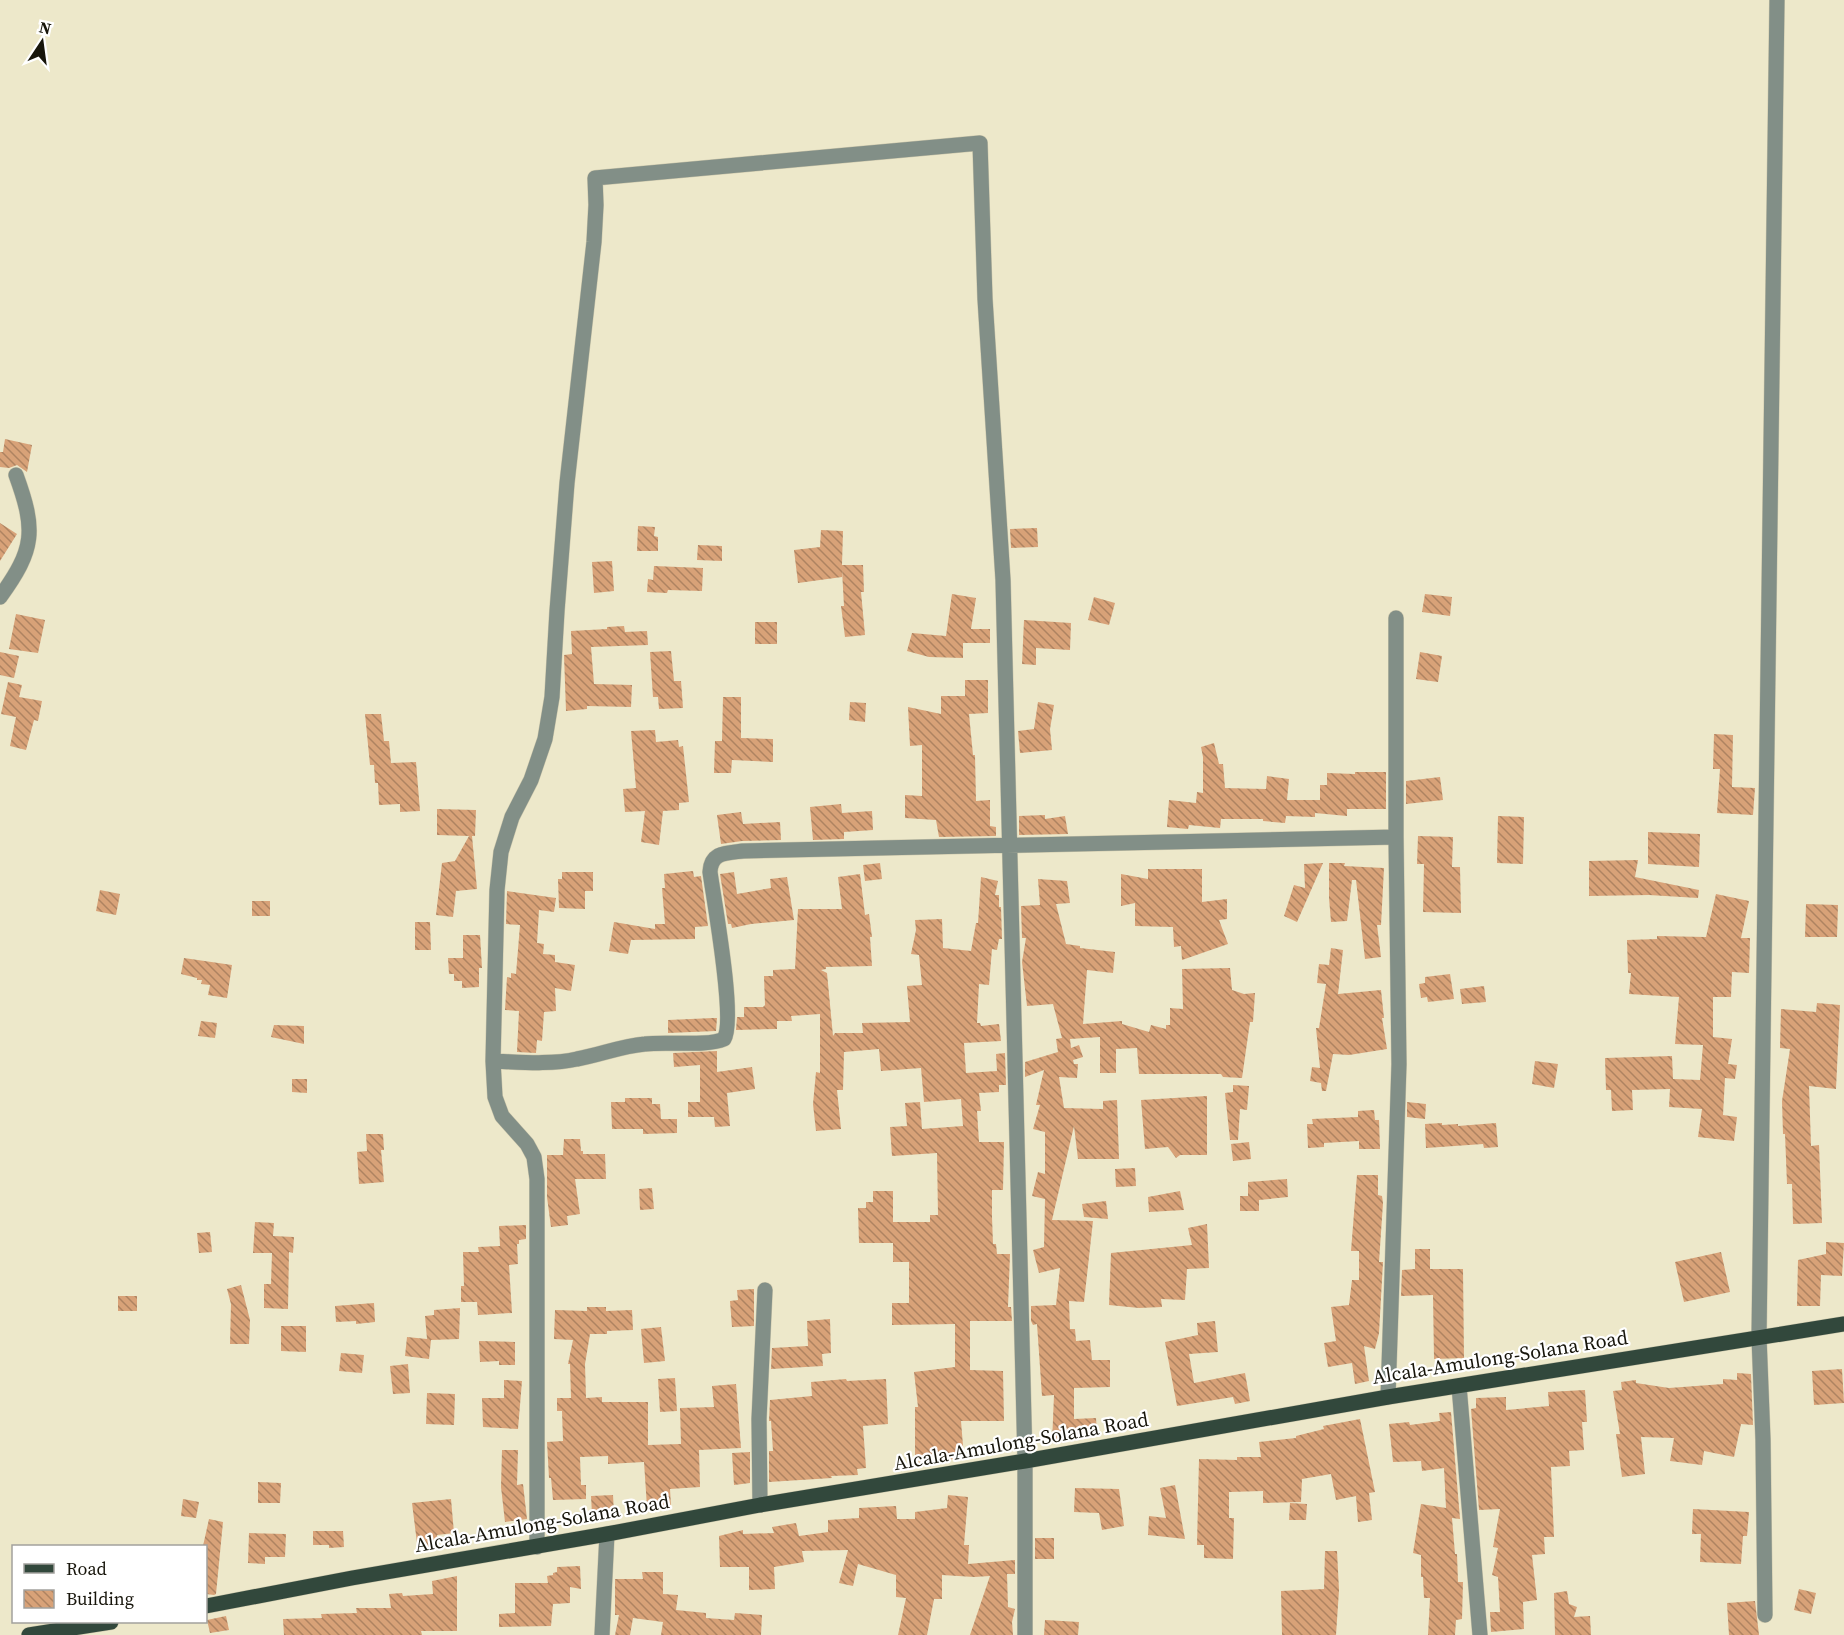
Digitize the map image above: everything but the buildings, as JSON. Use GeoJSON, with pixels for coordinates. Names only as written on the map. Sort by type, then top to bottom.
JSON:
{"type":"FeatureCollection","features":[{"type":"Feature","properties":{"kind":"main road","name":"Alcala-Amulong-Solana Road"},"geometry":{"type":"LineString","coordinates":[[207,1606],[760,1505],[1625,1357],[1844,1324]]}},
{"type":"Feature","properties":{"kind":"main road"},"geometry":{"type":"LineString","coordinates":[[29,1635],[105,1623]]}},
{"type":"Feature","properties":{"kind":"street"},"geometry":{"type":"LineString","coordinates":[[1765,1615],[1759,1337],[1777,0]]}},
{"type":"Feature","properties":{"kind":"street"},"geometry":{"type":"LineString","coordinates":[[537,1547],[537,1179],[534,1157],[527,1144],[502,1116],[495,1097],[493,1061],[497,890],[501,852],[512,817],[531,780],[545,739],[552,697],[556,611],[567,483],[594,242],[595,178],[980,143],[985,299],[1003,580],[1025,1461],[1025,1635]]}},
{"type":"Feature","properties":{"kind":"street"},"geometry":{"type":"LineString","coordinates":[[0,597],[14,579],[26,553],[30,530],[28,507],[16,475]]}},
{"type":"Feature","properties":{"kind":"street"},"geometry":{"type":"LineString","coordinates":[[1389,1397],[1399,1064],[1396,618]]}},
{"type":"Feature","properties":{"kind":"street"},"geometry":{"type":"LineString","coordinates":[[493,1061],[550,1062],[577,1059],[647,1043],[707,1042],[724,1039],[729,1025],[725,977],[710,872],[712,860],[717,856],[743,851],[1396,837]]}},
{"type":"Feature","properties":{"kind":"street"},"geometry":{"type":"LineString","coordinates":[[760,1505],[759,1419],[765,1290]]}},
{"type":"Feature","properties":{"kind":"street"},"geometry":{"type":"LineString","coordinates":[[1459,1386],[1480,1635]]}},
{"type":"Feature","properties":{"kind":"street"},"geometry":{"type":"LineString","coordinates":[[602,1635],[607,1534]]}}]}
